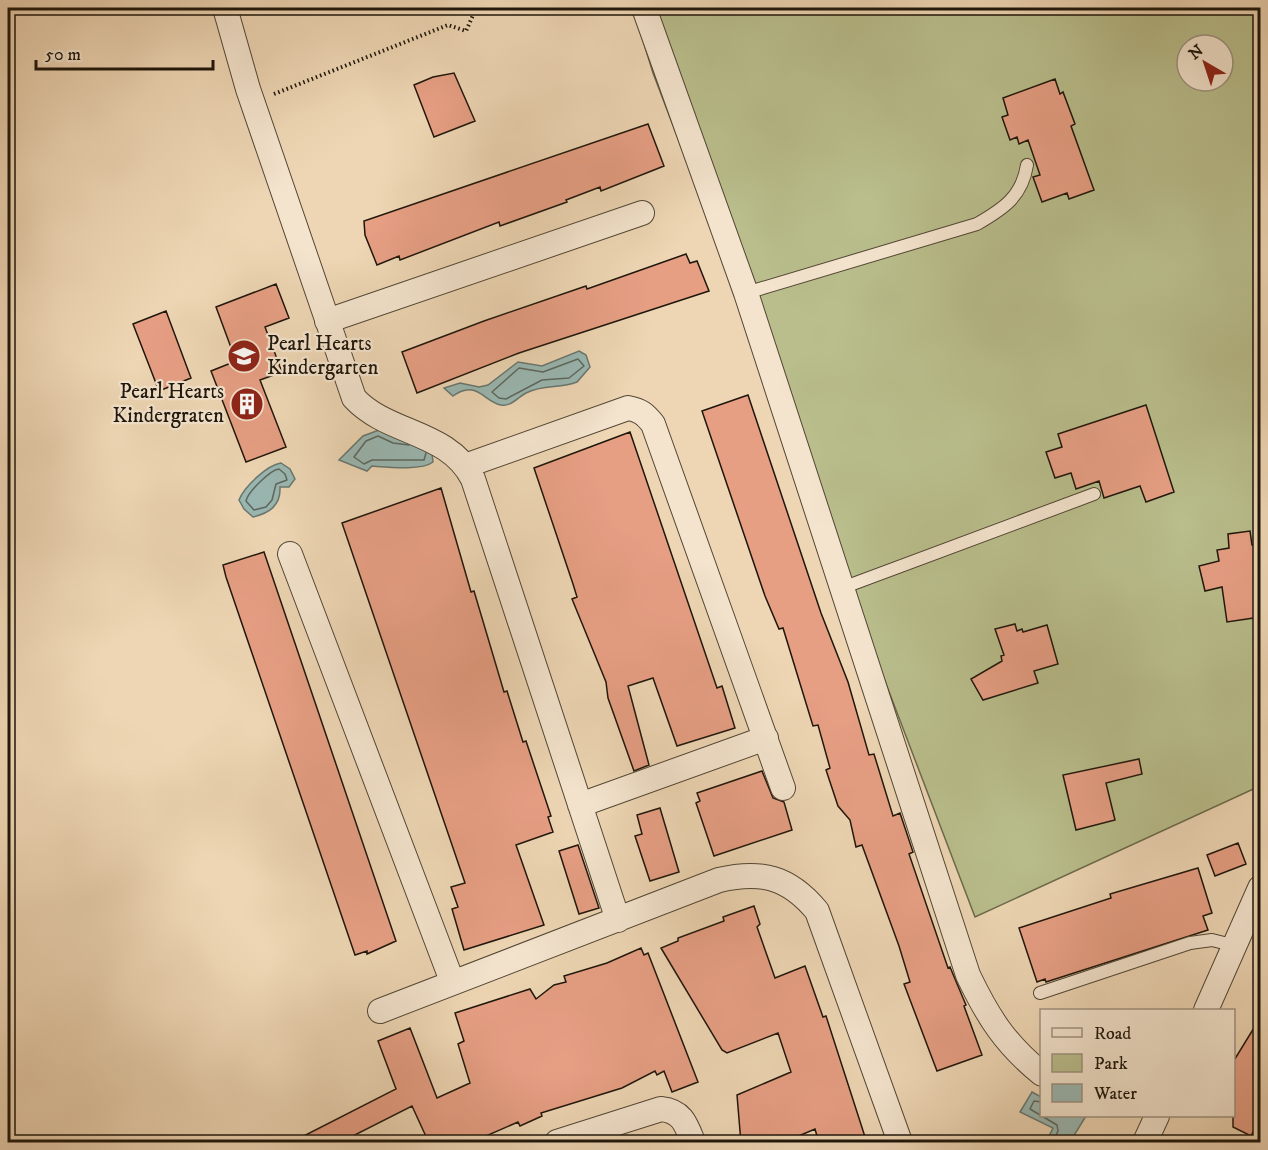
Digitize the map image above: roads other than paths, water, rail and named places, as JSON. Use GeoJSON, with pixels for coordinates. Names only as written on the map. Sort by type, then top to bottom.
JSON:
{"type":"FeatureCollection","features":[{"type":"Feature","properties":{"kind":"street"},"geometry":{"type":"LineString","coordinates":[[225,8],[252,100],[354,398],[373,414],[444,446],[465,466],[473,479],[618,920]]}},
{"type":"Feature","properties":{"kind":"street"},"geometry":{"type":"LineString","coordinates":[[644,8],[746,293],[968,975],[994,1025],[1017,1054],[1040,1073]]}},
{"type":"Feature","properties":{"kind":"street"},"geometry":{"type":"LineString","coordinates":[[327,321],[642,213]]}},
{"type":"Feature","properties":{"kind":"street"},"geometry":{"type":"LineString","coordinates":[[465,466],[628,408],[646,414],[653,424],[783,788]]}},
{"type":"Feature","properties":{"kind":"street"},"geometry":{"type":"LineString","coordinates":[[290,554],[452,981]]}},
{"type":"Feature","properties":{"kind":"street"},"geometry":{"type":"LineString","coordinates":[[580,805],[766,738]]}},
{"type":"Feature","properties":{"kind":"street"},"geometry":{"type":"LineString","coordinates":[[380,1011],[452,981],[719,880],[745,874],[764,875],[798,891],[817,910],[900,1143]]}},
{"type":"Feature","properties":{"kind":"street"},"geometry":{"type":"LineString","coordinates":[[1207,1009],[1260,888]]}},
{"type":"Feature","properties":{"kind":"street"},"geometry":{"type":"LineString","coordinates":[[557,1143],[661,1109],[673,1110],[682,1117],[693,1143]]}},
{"type":"Feature","properties":{"kind":"lane"},"geometry":{"type":"LineString","coordinates":[[746,293],[977,224],[1006,208],[1025,179],[1027,165]]}},
{"type":"Feature","properties":{"kind":"lane"},"geometry":{"type":"LineString","coordinates":[[842,588],[1094,494]]}},
{"type":"Feature","properties":{"kind":"lane"},"geometry":{"type":"LineString","coordinates":[[1040,993],[1190,943],[1212,940],[1236,946]]}},
{"type":"Feature","properties":{"kind":"water"},"geometry":{"type":"Polygon","coordinates":[[[579,351],[586,355],[590,367],[577,382],[533,390],[508,405],[495,403],[480,393],[468,390],[453,396],[444,388],[460,383],[479,387],[488,385],[518,362],[542,366],[579,351]]]}},
{"type":"Feature","properties":{"kind":"water"},"geometry":{"type":"Polygon","coordinates":[[[379,430],[432,454],[433,462],[421,467],[372,466],[367,471],[339,460],[363,436],[379,430]]]}},
{"type":"Feature","properties":{"kind":"water"},"geometry":{"type":"Polygon","coordinates":[[[281,463],[290,469],[295,479],[289,487],[280,487],[280,494],[273,508],[253,517],[244,509],[239,500],[251,483],[263,472],[281,463]]]}},
{"type":"Feature","properties":{"kind":"water"},"geometry":{"type":"Polygon","coordinates":[[[1032,1092],[1040,1096],[1040,1117],[1085,1117],[1070,1142],[1046,1142],[1053,1128],[1020,1112],[1032,1092]]]}},
{"type":"Feature","properties":{"kind":"place","name":"Pearl Hearts Kindergarten"},"geometry":{"type":"Point","coordinates":[244,356]}},
{"type":"Feature","properties":{"kind":"place","name":"Pearl Hearts Kindergraten"},"geometry":{"type":"Point","coordinates":[247,404]}}]}
